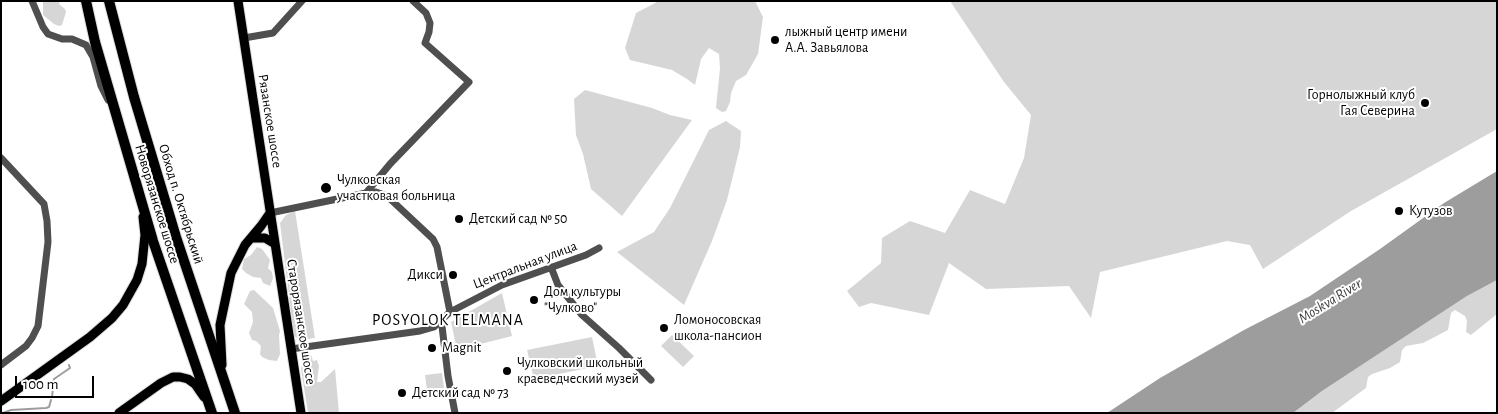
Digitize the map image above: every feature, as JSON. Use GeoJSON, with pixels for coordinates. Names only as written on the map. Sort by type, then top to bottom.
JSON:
{"type":"FeatureCollection","features":[{"type":"Feature","properties":{"kind":"highway","name":"Новорязанское шоссе"},"geometry":{"type":"LineString","coordinates":[[86,1],[95,42],[141,202],[211,409]]}},
{"type":"Feature","properties":{"kind":"highway","name":"Обход п. Октябрьский"},"geometry":{"type":"LineString","coordinates":[[109,1],[134,97],[176,237],[234,410]]}},
{"type":"Feature","properties":{"kind":"main road","name":"Рязанское шоссе"},"geometry":{"type":"LineString","coordinates":[[238,1],[275,244]]}},
{"type":"Feature","properties":{"kind":"main road"},"geometry":{"type":"LineString","coordinates":[[1,401],[90,336],[112,318],[123,305],[137,280],[142,264],[145,235],[141,202]]}},
{"type":"Feature","properties":{"kind":"main road"},"geometry":{"type":"LineString","coordinates":[[223,378],[220,325],[226,290],[238,256],[270,213]]}},
{"type":"Feature","properties":{"kind":"main road"},"geometry":{"type":"LineString","coordinates":[[251,238],[265,238],[275,244]]}},
{"type":"Feature","properties":{"kind":"main road","name":"Старорязанское шоссе"},"geometry":{"type":"LineString","coordinates":[[275,244],[300,410]]}},
{"type":"Feature","properties":{"kind":"main road"},"geometry":{"type":"LineString","coordinates":[[119,413],[161,383],[173,377],[180,377],[195,384],[211,409]]}},
{"type":"Feature","properties":{"kind":"street"},"geometry":{"type":"LineString","coordinates":[[32,1],[48,34],[62,39],[72,39],[86,45],[93,57],[101,86],[115,114]]}},
{"type":"Feature","properties":{"kind":"street"},"geometry":{"type":"LineString","coordinates":[[244,38],[273,33],[302,1]]}},
{"type":"Feature","properties":{"kind":"street"},"geometry":{"type":"LineString","coordinates":[[366,193],[390,164],[469,82],[425,43],[430,23],[426,14],[413,1]]}},
{"type":"Feature","properties":{"kind":"street"},"geometry":{"type":"LineString","coordinates":[[1,158],[44,204],[48,242],[38,326],[26,346],[1,365]]}},
{"type":"Feature","properties":{"kind":"street"},"geometry":{"type":"LineString","coordinates":[[270,213],[366,193],[376,192],[387,196],[433,239],[437,247],[450,312]]}},
{"type":"Feature","properties":{"kind":"street","name":"Центральная улица"},"geometry":{"type":"LineString","coordinates":[[291,349],[420,331],[434,327],[441,318],[450,312],[502,285],[586,255],[599,248]]}},
{"type":"Feature","properties":{"kind":"street"},"geometry":{"type":"LineString","coordinates":[[551,267],[558,285],[582,315],[651,380]]}},
{"type":"Feature","properties":{"kind":"street"},"geometry":{"type":"LineString","coordinates":[[441,318],[448,376],[455,413]]}},
{"type":"Feature","properties":{"kind":"shaded area"},"geometry":{"type":"Polygon","coordinates":[[[43,1],[60,1],[59,4],[66,12],[62,25],[54,24],[43,15],[43,1]]]}},
{"type":"Feature","properties":{"kind":"shaded area"},"geometry":{"type":"Polygon","coordinates":[[[659,1],[755,1],[763,17],[758,54],[746,75],[736,81],[726,111],[722,112],[716,108],[720,68],[719,54],[709,48],[701,59],[695,85],[672,70],[630,60],[625,48],[636,13],[659,1]]]}},
{"type":"Feature","properties":{"kind":"shaded area"},"geometry":{"type":"Polygon","coordinates":[[[950,1],[1497,1],[1497,129],[1351,211],[1263,269],[1250,245],[1227,241],[1100,272],[1091,318],[1069,286],[986,289],[949,263],[929,315],[871,303],[859,307],[847,291],[881,263],[882,238],[910,221],[945,233],[970,190],[1005,204],[1024,158],[1031,115],[1004,82],[950,1]]]}},
{"type":"Feature","properties":{"kind":"shaded area"},"geometry":{"type":"Polygon","coordinates":[[[585,90],[692,120],[622,216],[591,189],[583,154],[576,135],[574,99],[585,90]]]}},
{"type":"Feature","properties":{"kind":"shaded area"},"geometry":{"type":"Polygon","coordinates":[[[726,121],[741,131],[740,147],[727,200],[712,241],[684,305],[617,252],[654,232],[670,208],[709,130],[726,121]]]}},
{"type":"Feature","properties":{"kind":"shaded area"},"geometry":{"type":"Polygon","coordinates":[[[295,211],[315,338],[301,340],[294,336],[280,223],[286,215],[295,211]]]}},
{"type":"Feature","properties":{"kind":"shaded area"},"geometry":{"type":"Polygon","coordinates":[[[257,247],[262,249],[270,260],[268,268],[272,272],[273,278],[270,286],[263,283],[261,278],[253,277],[242,269],[244,259],[251,255],[257,247]]]}},
{"type":"Feature","properties":{"kind":"shaded area"},"geometry":{"type":"Polygon","coordinates":[[[1497,280],[1497,314],[1471,335],[1466,332],[1467,321],[1465,316],[1455,310],[1451,313],[1448,330],[1423,343],[1406,346],[1402,350],[1400,362],[1368,377],[1366,388],[1332,413],[1293,413],[1322,391],[1467,296],[1497,280]]]}},
{"type":"Feature","properties":{"kind":"shaded area"},"geometry":{"type":"Polygon","coordinates":[[[254,290],[273,308],[280,331],[280,354],[277,361],[262,357],[260,354],[261,346],[252,340],[249,333],[253,322],[252,312],[244,304],[250,291],[254,290]]]}},
{"type":"Feature","properties":{"kind":"shaded area"},"geometry":{"type":"Polygon","coordinates":[[[502,293],[512,336],[457,350],[451,322],[502,293]]]}},
{"type":"Feature","properties":{"kind":"shaded area"},"geometry":{"type":"Polygon","coordinates":[[[672,335],[694,356],[683,367],[661,346],[672,335]]]}},
{"type":"Feature","properties":{"kind":"shaded area"},"geometry":{"type":"Polygon","coordinates":[[[592,337],[598,366],[534,379],[527,350],[592,337]]]}},
{"type":"Feature","properties":{"kind":"shaded area"},"geometry":{"type":"Polygon","coordinates":[[[311,355],[313,361],[317,360],[319,366],[317,382],[321,382],[335,369],[339,413],[308,413],[301,369],[304,356],[311,355]]]}},
{"type":"Feature","properties":{"kind":"shaded area"},"geometry":{"type":"Polygon","coordinates":[[[442,373],[444,388],[427,390],[425,375],[442,373]]]}},
{"type":"Feature","properties":{"kind":"water","name":"Moskva River"},"geometry":{"type":"Polygon","coordinates":[[[1497,171],[1497,280],[1467,296],[1322,391],[1293,413],[1107,413],[1160,378],[1244,330],[1310,296],[1444,203],[1497,171]]]}},
{"type":"Feature","properties":{"kind":"waterway"},"geometry":{"type":"LineString","coordinates":[[52,397],[54,379],[70,368],[69,365]]}},
{"type":"Feature","properties":{"kind":"waterway"},"geometry":{"type":"LineString","coordinates":[[3,413],[11,410],[46,408],[49,407],[51,400]]}},
{"type":"Feature","properties":{"kind":"place","name":"лыжный центр имени А.А. Завьялова"},"geometry":{"type":"Point","coordinates":[775,40]}},
{"type":"Feature","properties":{"kind":"place","name":"Горнолыжный клуб Гая Северина"},"geometry":{"type":"Point","coordinates":[1425,103]}},
{"type":"Feature","properties":{"kind":"place","name":"Чулковская участковая больница"},"geometry":{"type":"Point","coordinates":[326,188]}},
{"type":"Feature","properties":{"kind":"place","name":"Кутузов"},"geometry":{"type":"Point","coordinates":[1399,211]}},
{"type":"Feature","properties":{"kind":"place","name":"Детский сад № 50"},"geometry":{"type":"Point","coordinates":[459,219]}},
{"type":"Feature","properties":{"kind":"place","name":"Дикси"},"geometry":{"type":"Point","coordinates":[453,275]}},
{"type":"Feature","properties":{"kind":"place","name":"Дом культуры \"Чулково\""},"geometry":{"type":"Point","coordinates":[534,300]}},
{"type":"Feature","properties":{"kind":"place","name":"Ломоносовская школа-пансион"},"geometry":{"type":"Point","coordinates":[664,328]}},
{"type":"Feature","properties":{"kind":"place","name":"Magnit"},"geometry":{"type":"Point","coordinates":[432,348]}},
{"type":"Feature","properties":{"kind":"place","name":"Чулковский школьный краеведческий музей"},"geometry":{"type":"Point","coordinates":[507,371]}},
{"type":"Feature","properties":{"kind":"place","name":"Детский сад № 73"},"geometry":{"type":"Point","coordinates":[402,393]}},
{"type":"Feature","properties":{"kind":"district","name":"POSYOLOK TELMANA"},"geometry":{"type":"Point","coordinates":[448,320]}}]}
